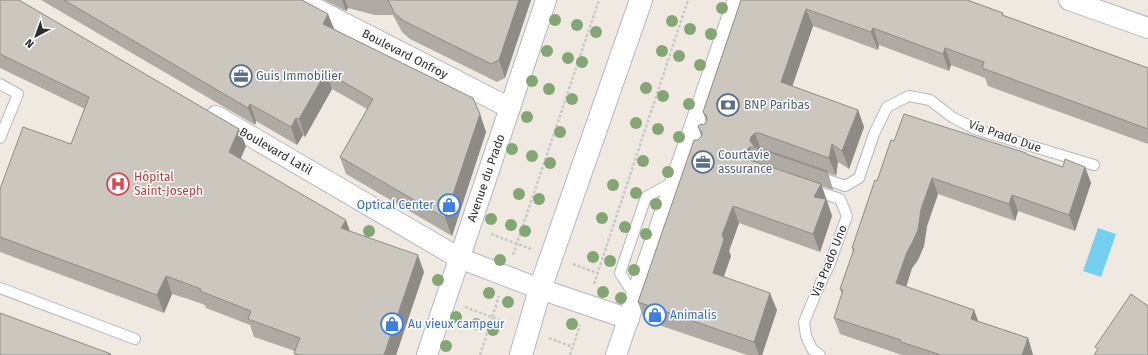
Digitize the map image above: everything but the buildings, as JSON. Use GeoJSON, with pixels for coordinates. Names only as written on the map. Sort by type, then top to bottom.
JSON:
{"type":"FeatureCollection","features":[{"type":"Feature","properties":{"kind":"main road"},"geometry":{"type":"LineString","coordinates":[[521,355],[540,290],[641,0]]}},
{"type":"Feature","properties":{"kind":"street","name":"Boulevard Onfroy"},"geometry":{"type":"LineString","coordinates":[[299,0],[510,108]]}},
{"type":"Feature","properties":{"kind":"street","name":"Avenue du Prado"},"geometry":{"type":"LineString","coordinates":[[427,355],[546,0]]}},
{"type":"Feature","properties":{"kind":"street"},"geometry":{"type":"LineString","coordinates":[[616,355],[676,180],[694,140],[738,0]]}},
{"type":"Feature","properties":{"kind":"street"},"geometry":{"type":"LineString","coordinates":[[1069,0],[1148,28]]}},
{"type":"Feature","properties":{"kind":"street","name":"Boulevard Latil"},"geometry":{"type":"LineString","coordinates":[[197,105],[459,258],[540,290]]}},
{"type":"Feature","properties":{"kind":"street"},"geometry":{"type":"LineString","coordinates":[[540,290],[629,319]]}},
{"type":"Feature","properties":{"kind":"lane"},"geometry":{"type":"LineString","coordinates":[[0,84],[18,94],[0,138]]}},
{"type":"Feature","properties":{"kind":"lane","name":"Via Prado Due"},"geometry":{"type":"LineString","coordinates":[[845,186],[859,178],[874,134],[887,107],[909,96],[930,100],[952,117],[976,129],[1094,165]]}},
{"type":"Feature","properties":{"kind":"lane"},"geometry":{"type":"LineString","coordinates":[[802,186],[840,200],[845,186],[807,173]]}},
{"type":"Feature","properties":{"kind":"lane","name":"Via Prado Uno"},"geometry":{"type":"LineString","coordinates":[[820,355],[812,350],[806,336],[804,322],[818,286],[829,266],[846,216],[840,200]]}},
{"type":"Feature","properties":{"kind":"lane"},"geometry":{"type":"LineString","coordinates":[[0,288],[135,339]]}},
{"type":"Feature","properties":{"kind":"path"},"geometry":{"type":"LineString","coordinates":[[480,355],[505,276],[599,0]]}},
{"type":"Feature","properties":{"kind":"path"},"geometry":{"type":"LineString","coordinates":[[570,355],[688,0]]}},
{"type":"Feature","properties":{"kind":"water"},"geometry":{"type":"Polygon","coordinates":[[[1098,228],[1116,234],[1101,277],[1083,271],[1098,228]]]}},
{"type":"Feature","properties":{"kind":"place","name":"Guis Immobilier"},"geometry":{"type":"Point","coordinates":[241,76]}},
{"type":"Feature","properties":{"kind":"place","name":"BNP Paribas"},"geometry":{"type":"Point","coordinates":[728,105]}},
{"type":"Feature","properties":{"kind":"place","name":"Courtavie assurance"},"geometry":{"type":"Point","coordinates":[703,162]}},
{"type":"Feature","properties":{"kind":"place","name":"Hôpital Saint-Joseph"},"geometry":{"type":"Point","coordinates":[118,184]}},
{"type":"Feature","properties":{"kind":"place","name":"Optical Center"},"geometry":{"type":"Point","coordinates":[449,205]}},
{"type":"Feature","properties":{"kind":"place","name":"Animalis"},"geometry":{"type":"Point","coordinates":[655,315]}},
{"type":"Feature","properties":{"kind":"place","name":"Au vieux campeur"},"geometry":{"type":"Point","coordinates":[392,324]}}]}
